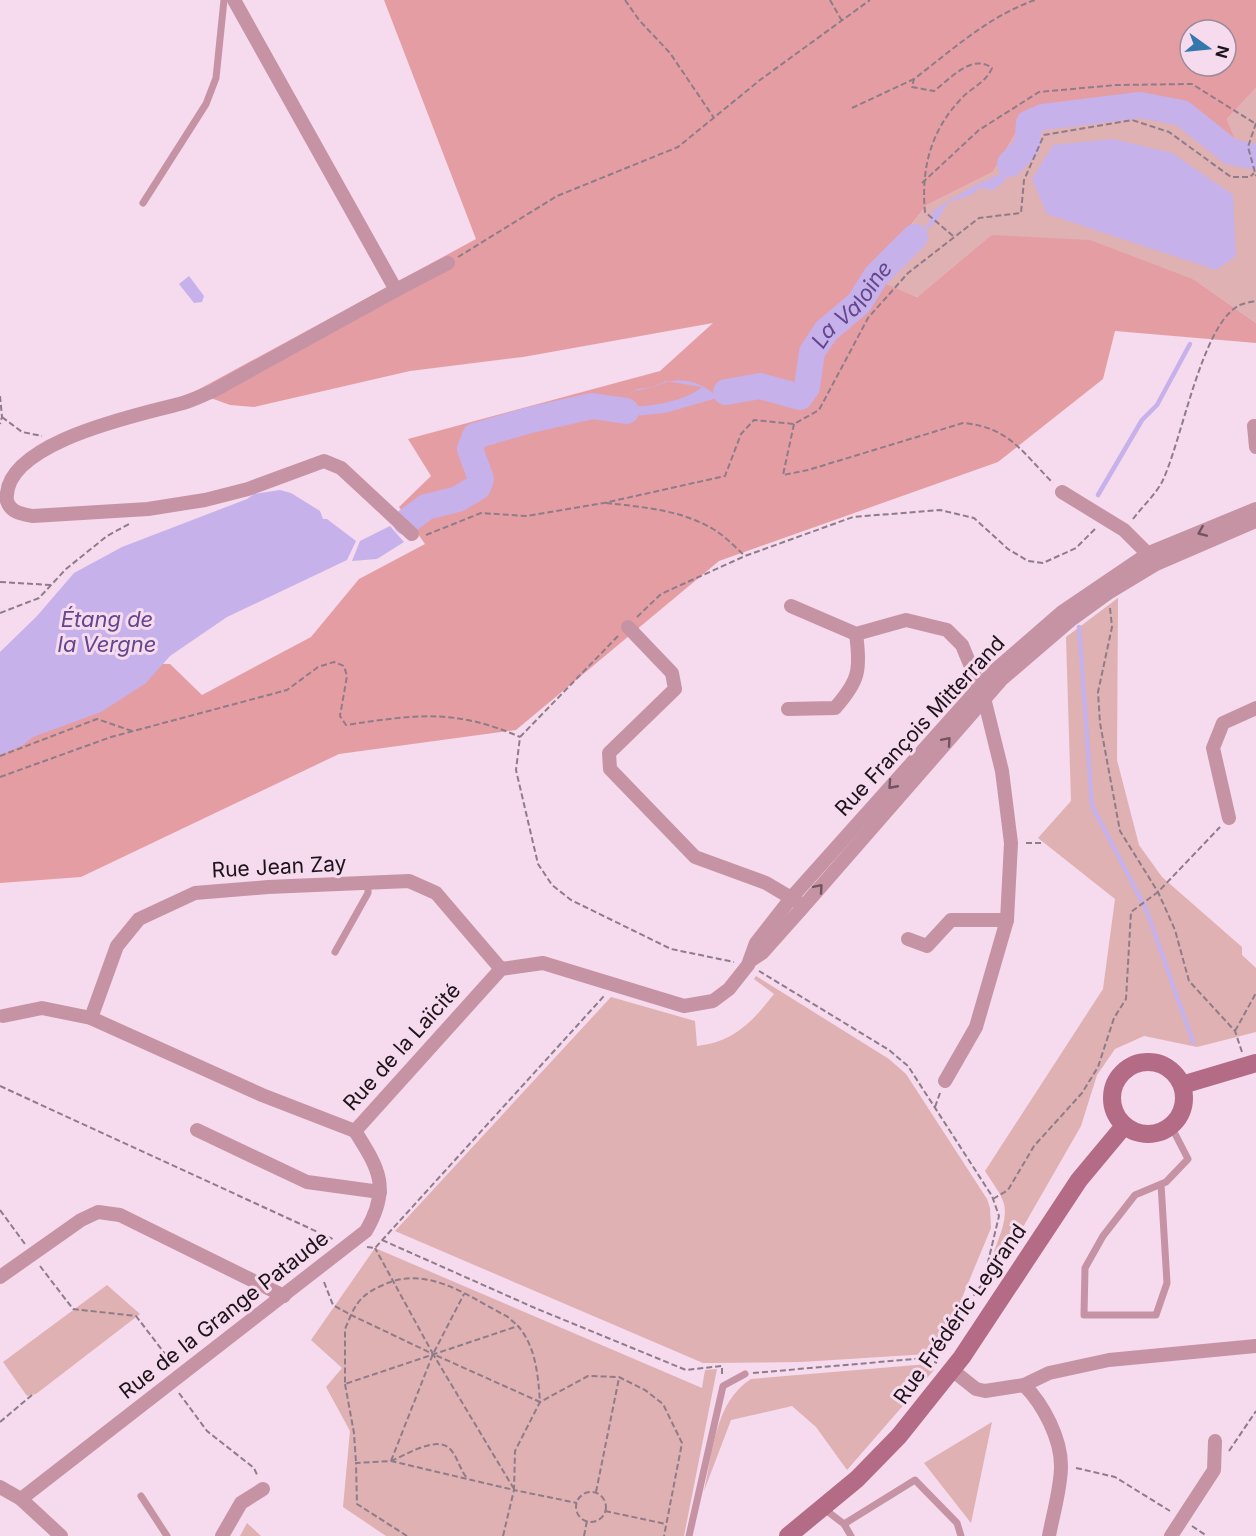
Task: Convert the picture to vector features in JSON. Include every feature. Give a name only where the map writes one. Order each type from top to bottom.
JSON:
[{"type":"main road","points":[[1144,1062],[1156,1063],[1167,1067],[1182,1085],[1183,1108],[1171,1126],[1158,1133],[1146,1135],[1124,1126],[1117,1117],[1112,1099],[1116,1081],[1123,1072],[1144,1062]]},
{"type":"main road","points":[[1182,1085],[1251,1065]]},
{"type":"main road","name":"Rue Frédéric Legrand","points":[[788,1536],[823,1508],[899,1436],[952,1370],[1003,1298],[1079,1180],[1124,1126]]},
{"type":"street","points":[[234,0],[396,290]]},
{"type":"street","points":[[412,534],[341,468],[324,461],[248,489],[205,500],[148,509],[33,516],[21,514],[12,508],[6,493],[13,472],[34,451],[56,439],[119,419],[185,402],[213,391],[448,263]]},
{"type":"street","points":[[1254,426],[1256,447]]},
{"type":"street","points":[[1062,492],[1124,530],[1153,558]]},
{"type":"street","name":"Rue François Mitterrand","points":[[749,963],[756,942],[792,897],[981,692],[1062,612],[1153,558],[1256,509]]},
{"type":"street","name":"Rue François Mitterrand","points":[[749,963],[762,953],[803,907],[981,692],[1002,679],[1054,634],[1153,558],[1256,521]]},
{"type":"street","points":[[791,606],[856,634],[906,621],[947,630],[962,645],[981,692],[1002,771],[1011,843],[1007,920],[976,1027],[945,1082]]},
{"type":"street","points":[[628,627],[672,673],[675,689],[609,753],[610,769],[694,857],[766,883],[792,897],[803,907]]},
{"type":"street","points":[[788,709],[835,708],[853,687],[860,663],[856,634]]},
{"type":"street","points":[[1229,818],[1213,748],[1223,723],[1256,708]]},
{"type":"street","name":"Rue Jean Zay","points":[[91,1018],[117,946],[139,919],[195,893],[268,886],[409,881],[436,893],[501,969]]},
{"type":"street","points":[[908,939],[927,946],[951,920],[1007,920]]},
{"type":"street","points":[[501,969],[543,963],[684,1006],[713,1001],[729,989],[749,963]]},
{"type":"street","name":"Rue de la Laïcité","points":[[1,1018],[42,1008],[91,1018],[262,1095],[355,1131],[501,969]]},
{"type":"street","points":[[197,1130],[308,1182],[380,1192]]},
{"type":"street","name":"Rue de la Grange Pataude","points":[[21,1499],[366,1231],[374,1217],[381,1179],[374,1161],[355,1131]]},
{"type":"street","points":[[0,1277],[81,1220],[98,1212],[120,1215],[284,1296]]},
{"type":"street","points":[[952,1370],[976,1389],[985,1391],[1024,1385],[1049,1373],[1109,1360],[1256,1346]]},
{"type":"street","points":[[1024,1385],[1038,1399],[1057,1442],[1061,1465],[1049,1536]]},
{"type":"street","points":[[1171,1536],[1214,1470],[1215,1441]]},
{"type":"street","points":[[0,1487],[21,1499],[61,1536]]},
{"type":"street","points":[[222,1536],[241,1503],[262,1488]]},
{"type":"lane","points":[[143,203],[206,104],[216,78],[224,0]]},
{"type":"lane","points":[[335,952],[368,893],[368,883]]},
{"type":"lane","points":[[1161,1184],[1167,1283],[1156,1315],[1084,1314],[1085,1268],[1103,1236],[1136,1195],[1161,1184],[1188,1160],[1171,1126]]},
{"type":"lane","points":[[689,1536],[723,1386],[745,1374]]},
{"type":"lane","points":[[844,1524],[915,1480],[957,1523],[961,1536]]},
{"type":"lane","points":[[141,1496],[167,1536]]},
{"type":"lane","points":[[823,1508],[844,1524],[851,1536]]},
{"type":"path","points":[[625,0],[639,20],[670,53],[714,118]]},
{"type":"path","points":[[830,0],[842,21]]},
{"type":"path","points":[[448,263],[558,196],[678,147],[760,80],[870,0]]},
{"type":"path","points":[[852,108],[914,79],[979,28],[1035,0]]},
{"type":"path","points":[[914,79],[912,87],[934,91],[970,64],[985,63],[992,68],[988,78],[973,87],[958,102],[928,154],[922,183],[926,212],[954,236]]},
{"type":"path","points":[[412,534],[426,535],[481,513],[526,516],[604,503],[725,476],[741,434],[754,420],[794,424],[819,410],[868,318],[908,273],[979,218],[1021,213],[1024,180],[1044,135],[1132,120],[1169,132],[1231,177],[1250,177],[1255,174],[1248,147],[1256,123],[1192,84],[1116,85],[1039,92],[979,130],[922,183]]},
{"type":"path","points":[[1124,530],[1161,484],[1177,444],[1204,358],[1222,321],[1238,306],[1256,301]]},
{"type":"path","points":[[0,396],[2,417],[0,423]]},
{"type":"path","points":[[2,417],[22,432],[56,439]]},
{"type":"path","points":[[794,424],[783,474],[808,470],[963,423],[980,424],[1002,432],[1062,492]]},
{"type":"path","points":[[604,503],[652,507],[688,517],[714,530],[745,556],[853,517],[940,510],[974,518],[1008,549],[1028,561],[1043,563],[1076,548],[1105,518]]},
{"type":"path","points":[[0,613],[39,598],[107,536],[136,521],[148,509]]},
{"type":"path","points":[[0,582],[51,585]]},
{"type":"path","points":[[1108,593],[1112,627],[1098,692],[1100,723],[1111,796],[1120,831],[1158,892],[1176,930],[1189,981],[1235,1031],[1251,1065]]},
{"type":"path","points":[[0,777],[134,731],[287,690],[318,667],[334,662],[344,666],[347,676],[340,716],[346,725],[416,714],[467,718],[520,737],[516,770],[538,864],[552,885],[571,900],[671,949],[749,963],[889,1050],[908,1066],[993,1199],[999,1216],[983,1283],[926,1358],[745,1374]]},
{"type":"path","points":[[0,756],[97,718],[134,731]]},
{"type":"path","points":[[993,1199],[1008,1190],[1034,1146],[1082,1093],[1098,1068],[1114,1018],[1126,999],[1131,912],[1158,892],[1229,818]]},
{"type":"path","points":[[1011,843],[1042,843]]},
{"type":"path","points":[[375,1248],[614,985]]},
{"type":"path","points":[[1235,1031],[1256,993]]},
{"type":"path","points":[[0,1086],[348,1246],[375,1248]]},
{"type":"path","points":[[0,1210],[73,1309],[136,1316],[207,1431],[254,1468],[262,1488]]},
{"type":"path","points":[[382,1240],[535,1308],[686,1370],[722,1366],[723,1386]]},
{"type":"path","points":[[375,1248],[433,1354],[514,1490]]},
{"type":"path","points":[[319,1269],[333,1305],[433,1354],[540,1402]]},
{"type":"path","points":[[407,1536],[357,1504],[354,1433],[345,1384],[345,1329],[357,1302],[369,1291],[393,1280],[418,1276],[433,1279],[508,1317],[527,1336],[535,1361],[540,1402],[515,1451],[514,1490],[503,1536]]},
{"type":"path","points":[[391,1461],[433,1354],[464,1294]]},
{"type":"path","points":[[345,1384],[518,1326]]},
{"type":"path","points":[[540,1402],[588,1376],[619,1377],[645,1390],[663,1404],[682,1443],[664,1536]]},
{"type":"path","points":[[596,1492],[619,1377]]},
{"type":"path","points":[[0,1422],[33,1395]]},
{"type":"path","points":[[1214,1470],[1235,1444],[1256,1411]]},
{"type":"path","points":[[391,1461],[434,1443],[446,1445],[467,1479]]},
{"type":"path","points":[[356,1463],[391,1461],[577,1503]]},
{"type":"path","points":[[1061,1465],[1115,1477],[1207,1536]]},
{"type":"path","points":[[596,1492],[604,1500],[605,1511],[598,1520],[587,1521],[578,1514],[577,1503],[584,1494],[596,1492]]},
{"type":"path","points":[[605,1511],[666,1524]]},
{"type":"path","points":[[584,1536],[587,1521]]},
{"type":"shaded area","points":[[384,0],[1256,0],[1256,88],[1227,119],[1237,145],[1188,110],[1132,99],[1034,111],[1018,129],[993,172],[927,205],[869,277],[917,297],[991,235],[1090,240],[1195,280],[1256,323],[1256,343],[1115,331],[1103,379],[998,462],[719,561],[516,730],[339,754],[81,877],[0,883],[0,660],[170,664],[202,695],[311,637],[359,579],[425,544],[399,507],[431,476],[408,439],[660,371],[713,323],[523,357],[410,371],[254,407],[230,405],[194,392],[476,239]]},
{"type":"shaded area","points":[[1256,88],[1256,323],[1195,280],[991,235],[917,297],[869,278],[927,205],[993,172],[1018,129],[1034,111],[1132,99],[1188,110],[1236,144],[1227,119]]},
{"type":"shaded area","points":[[1118,598],[1117,760],[1139,845],[1162,877],[1242,947],[1242,955],[1256,968],[1256,1032],[1197,1047],[1144,1036],[1115,1049],[1097,1075],[1081,1126],[992,1281],[991,1262],[1005,1214],[1001,1196],[985,1171],[1103,989],[1115,899],[1038,838],[1071,801],[1066,637]]},
{"type":"shaded area","points":[[756,976],[889,1059],[906,1074],[987,1199],[991,1228],[952,1322],[944,1353],[801,1362],[703,1363],[395,1231],[611,997],[695,1021],[697,1046],[710,1044],[732,1035],[750,1022],[766,1004],[774,994],[754,979]]},
{"type":"shaded area","points":[[375,1248],[702,1388],[705,1370],[717,1369],[684,1536],[386,1536],[343,1507],[350,1431],[326,1387],[342,1368],[311,1340]]},
{"type":"shaded area","points":[[107,1285],[140,1314],[36,1394],[27,1396],[3,1362]]},
{"type":"shaded area","points":[[928,1364],[934,1370],[847,1470],[816,1427],[792,1406],[731,1420],[704,1491],[713,1444],[723,1414],[739,1389],[751,1379]]},
{"type":"shaded area","points":[[992,1422],[971,1523],[924,1463]]},
{"type":"shaded area","points":[[247,1523],[261,1536],[240,1536]]},
{"type":"water","points":[[1126,105],[1140,105],[1182,113],[1231,153],[1256,161],[1256,168],[1233,160],[1201,142],[1203,133],[1180,115],[1173,117],[1148,114],[1126,106],[1039,120],[1030,129],[1027,146],[1002,184],[993,190],[979,188],[973,194],[948,203],[936,222],[915,239],[893,262],[861,305],[825,336],[811,361],[811,387],[800,397],[776,400],[741,391],[665,413],[633,416],[589,413],[578,418],[543,422],[478,439],[475,445],[485,480],[482,488],[470,498],[429,510],[408,525],[406,522],[426,507],[458,499],[478,487],[481,479],[470,449],[475,436],[530,420],[578,414],[604,396],[625,398],[620,402],[602,399],[624,406],[653,405],[682,398],[702,387],[671,381],[686,381],[700,385],[714,394],[760,386],[796,396],[807,387],[812,352],[826,331],[859,303],[876,276],[928,224],[934,210],[970,188],[1002,173],[1025,145],[1029,123],[1043,117]]},
{"type":"water","points":[[1113,139],[1172,153],[1233,195],[1236,256],[1216,270],[1047,214],[1032,179],[1053,145]]},
{"type":"water","points":[[189,276],[204,296],[202,302],[194,303],[179,284]]},
{"type":"water","name":"Étang de la Vergne","points":[[280,490],[291,493],[320,511],[323,519],[327,519],[356,541],[347,560],[227,617],[170,656],[146,683],[101,712],[33,737],[23,745],[0,755],[0,652],[37,616],[74,573],[122,547],[247,499],[254,494]]},
{"type":"water","points":[[390,526],[404,542],[377,559],[352,561],[360,541]]},
{"type":"waterway","name":"La Valoine","points":[[1010,164],[1027,146],[1029,123],[1043,117],[1140,105],[1182,113],[1231,152],[1256,157]]},
{"type":"waterway","name":"La Valoine","points":[[726,392],[760,386],[800,397],[807,387],[812,352],[826,331],[859,303],[876,276],[915,237]]},
{"type":"waterway","points":[[1098,495],[1142,420],[1157,405],[1190,344]]},
{"type":"waterway","name":"La Valoine","points":[[406,522],[426,507],[458,499],[478,487],[481,479],[470,449],[475,436],[530,420],[592,406],[626,411]]},
{"type":"waterway","points":[[1079,627],[1092,806],[1146,909],[1193,1042]]}]
